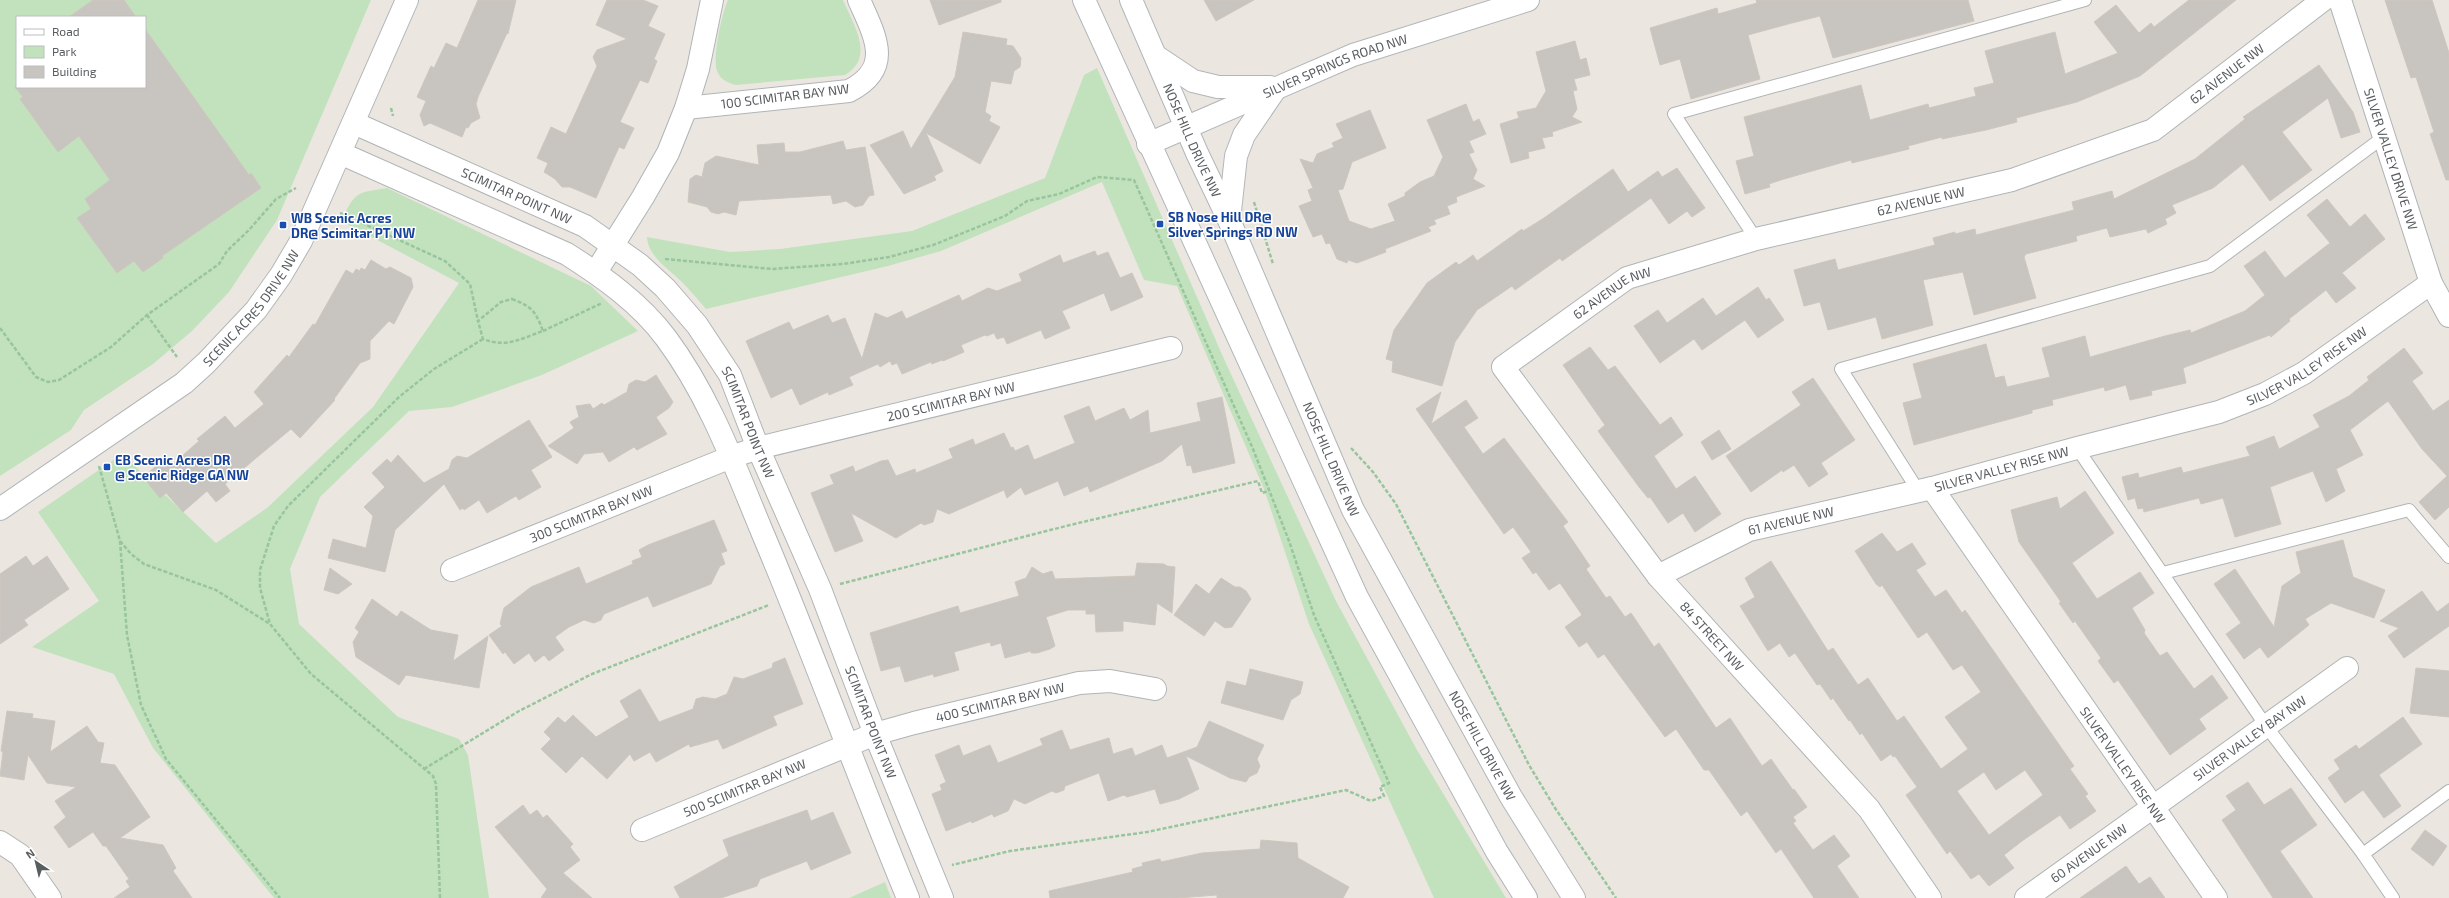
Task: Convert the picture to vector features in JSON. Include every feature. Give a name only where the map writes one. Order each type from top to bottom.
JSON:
[{"type":"street","name":"SCENIC ACRES DRIVE NW","points":[[0,509],[184,383],[217,353],[256,310],[281,275],[301,241],[407,0]]},
{"type":"street","points":[[596,272],[668,153],[686,108],[698,69],[712,0]]},
{"type":"street","name":"100 SCIMITAR BAY NW","points":[[686,108],[849,91],[858,86],[873,71],[878,52],[877,42],[859,0]]},
{"type":"street","points":[[1084,0],[1148,144],[1357,597],[1497,852],[1526,898]]},
{"type":"street","name":"NOSE HILL DRIVE NW","points":[[1131,0],[1157,57],[1186,128],[1229,220],[1353,510],[1511,797],[1574,898]]},
{"type":"street","name":"SILVER SPRINGS ROAD NW","points":[[1148,144],[1277,87],[1354,56],[1528,0]]},
{"type":"street","name":"62 AVENUE NW","points":[[1503,367],[1627,278],[1756,239],[2012,180],[2153,130],[2323,0]]},
{"type":"street","name":"SILVER VALLEY DRIVE NW","points":[[2340,0],[2385,136],[2431,283],[2449,316]]},
{"type":"street","points":[[1157,57],[1193,81],[1218,87],[1277,87]]},
{"type":"street","points":[[1229,220],[1236,156],[1244,134],[1277,87]]},
{"type":"street","name":"SCIMITAR POINT NW","points":[[354,123],[585,226],[640,264],[665,288],[697,325],[730,375],[758,448],[820,589],[875,734],[942,898]]},
{"type":"street","points":[[340,153],[567,254],[596,272],[633,303],[665,337],[697,386],[731,457],[790,597],[908,898]]},
{"type":"street","name":"SILVER VALLEY RISE NW","points":[[2216,898],[1926,490],[2077,448],[2219,412],[2265,394],[2304,373],[2431,283]]},
{"type":"street","name":"200 SCIMITAR BAY NW","points":[[731,457],[758,448],[1171,348]]},
{"type":"street","name":"84 STREET NW","points":[[1503,367],[1658,576],[1869,810],[1930,898]]},
{"type":"street","name":"300 SCIMITAR BAY NW","points":[[452,570],[731,457]]},
{"type":"street","name":"61 AVENUE NW","points":[[1658,576],[1749,530],[1926,490]]},
{"type":"street","name":"SILVER VALLEY BAY NW","points":[[2152,809],[2347,668]]},
{"type":"street","name":"400 SCIMITAR BAY NW","points":[[848,746],[875,734],[914,723],[1079,683],[1110,681],[1155,690]]},
{"type":"street","name":"500 SCIMITAR BAY NW","points":[[642,830],[848,746]]},
{"type":"street","name":"60 AVENUE NW","points":[[2026,898],[2152,809]]},
{"type":"street","points":[[0,842],[20,855],[50,898]]},
{"type":"lane","points":[[1756,239],[1674,114],[2085,0]]},
{"type":"lane","points":[[1926,490],[1841,369],[2210,266],[2385,136]]},
{"type":"lane","points":[[2077,448],[2266,726],[2363,854],[2393,898]]},
{"type":"lane","points":[[2162,573],[2409,510],[2449,557]]},
{"type":"lane","points":[[2363,854],[2449,791]]},
{"type":"path","points":[[662,258],[772,269],[843,264],[889,257],[933,245],[1005,216],[1027,201],[1059,194],[1097,177],[1134,180],[1252,449],[1289,541],[1314,615],[1389,783],[1380,787],[1384,796],[1371,801],[1346,790],[1147,832],[1010,851],[945,867]]},
{"type":"path","points":[[0,328],[36,377],[48,382],[59,380],[110,347],[147,315],[219,264],[227,251],[250,230],[276,199],[296,188]]},
{"type":"path","points":[[1253,197],[1274,268]]},
{"type":"path","points":[[340,213],[445,261],[470,284],[483,339]]},
{"type":"path","points":[[478,321],[501,302],[512,299],[530,306],[536,313],[543,331]]},
{"type":"path","points":[[483,339],[495,344],[508,344],[578,316],[608,299]]},
{"type":"path","points":[[147,315],[177,357]]},
{"type":"path","points":[[270,624],[260,588],[260,570],[274,526],[288,506],[399,397],[434,369],[483,339]]},
{"type":"path","points":[[1350,447],[1373,472],[1396,504],[1530,765],[1555,808],[1616,898]]},
{"type":"path","points":[[89,449],[103,475],[120,541],[127,635],[141,705],[166,759],[280,898]]},
{"type":"path","points":[[839,584],[1070,525],[1258,481],[1262,493],[1268,491]]},
{"type":"path","points":[[120,541],[131,554],[144,564],[216,590],[270,624],[311,674],[433,776],[436,784],[440,898]]},
{"type":"path","points":[[424,769],[519,711],[592,674],[776,602]]},
{"type":"green space","points":[[0,0],[371,0],[277,220],[229,292],[192,331],[153,364],[84,410],[71,430],[0,476]]},
{"type":"green space","points":[[728,0],[843,0],[859,40],[861,50],[859,59],[854,68],[845,75],[736,85],[730,83],[720,76],[716,65],[718,36]]},
{"type":"green space","points":[[1097,68],[1224,359],[1336,601],[1417,750],[1506,898],[1434,898],[1309,624],[1264,489],[1177,286],[1144,280],[1102,182],[941,251],[888,266],[706,309],[683,283],[660,263],[651,251],[648,244],[647,237],[730,252],[780,249],[912,231],[1045,178],[1084,75]]},
{"type":"green space","points":[[387,188],[591,286],[638,331],[542,375],[452,407],[409,411],[320,497],[290,569],[299,624],[398,717],[459,739],[468,755],[489,898],[274,898],[153,748],[114,674],[32,647],[99,601],[38,512],[122,454],[216,543],[267,508],[373,407],[459,283],[341,221],[353,199],[357,196],[368,191]]},
{"type":"green space","points":[[885,882],[891,898],[849,898]]},
{"type":"building","points":[[93,0],[124,0],[135,16],[70,16]]},
{"type":"building","points":[[478,0],[516,0],[508,34],[507,33],[478,97],[476,104],[480,118],[471,123],[468,128],[466,127],[462,137],[430,123],[424,126],[420,115],[426,101],[417,97],[431,66],[434,68],[446,43],[457,48]]},
{"type":"building","points":[[607,0],[643,0],[658,6],[648,26],[665,34],[654,59],[657,61],[648,83],[640,80],[620,122],[634,128],[624,149],[619,147],[596,198],[570,187],[562,187],[555,179],[544,172],[548,163],[537,158],[551,127],[566,134],[597,66],[593,57],[597,50],[627,39],[596,25]]},
{"type":"building","points":[[930,0],[1001,0],[1001,2],[939,25]]},
{"type":"building","points":[[1204,0],[1254,0],[1216,21]]},
{"type":"building","points":[[1756,0],[1968,0],[1974,21],[1833,58],[1820,16],[1748,35],[1760,79],[1691,99],[1680,59],[1660,65],[1650,28],[1717,8],[1718,14],[1757,3]]},
{"type":"building","points":[[2189,0],[2236,0],[2140,76],[2077,102],[2016,118],[2017,122],[1942,139],[1942,137],[1908,146],[1909,149],[1852,163],[1851,160],[1784,179],[1769,184],[1770,187],[1745,194],[1736,161],[1754,156],[1744,117],[1861,85],[1870,120],[1928,104],[1929,108],[1976,96],[1974,88],[1994,83],[1985,51],[2055,32],[2065,74],[2118,53],[2094,22],[2116,5],[2139,33],[2151,23],[2154,27]]},
{"type":"building","points":[[2385,0],[2432,0],[2449,53],[2449,180],[2446,180],[2430,134],[2434,132],[2416,77],[2411,78]]},
{"type":"building","points":[[146,30],[249,175],[251,173],[261,188],[162,256],[163,258],[143,272],[134,261],[117,273],[77,218],[91,209],[85,199],[110,180],[79,136],[58,152],[20,99],[23,97],[15,87],[146,88]]},
{"type":"building","points":[[963,32],[1007,39],[1006,45],[1013,46],[1021,58],[1020,67],[1014,71],[1011,84],[991,81],[985,112],[991,116],[989,121],[1000,127],[980,164],[926,133],[943,171],[934,176],[936,180],[904,194],[870,145],[903,131],[911,149],[955,77]]},
{"type":"building","points":[[1575,41],[1580,60],[1586,58],[1590,75],[1574,79],[1577,90],[1573,91],[1577,109],[1572,117],[1582,122],[1552,132],[1553,136],[1542,138],[1545,148],[1528,152],[1529,158],[1511,163],[1500,124],[1519,118],[1517,112],[1536,108],[1546,91],[1536,52]]},
{"type":"building","points":[[2319,65],[2353,112],[2360,132],[2341,138],[2328,98],[2282,132],[2312,170],[2270,201],[2243,164],[2213,188],[2172,205],[2176,213],[2165,219],[2167,224],[2148,233],[2146,229],[2110,237],[2107,228],[2076,236],[2077,241],[2026,254],[2024,257],[2036,298],[1974,315],[1963,272],[1923,280],[1933,325],[1882,339],[1876,317],[1828,330],[1820,302],[1804,306],[1794,270],[1835,259],[1838,270],[1935,245],[1933,238],[1955,232],[1955,234],[1975,229],[1976,235],[2074,210],[2072,202],[2112,191],[2114,199],[2195,159],[2245,119],[2243,117]]},
{"type":"building","points":[[1466,104],[1473,122],[1479,119],[1486,134],[1469,141],[1474,152],[1469,154],[1477,170],[1473,179],[1485,186],[1456,197],[1457,202],[1447,206],[1450,214],[1434,220],[1436,224],[1428,227],[1431,231],[1385,249],[1386,252],[1357,263],[1348,260],[1347,263],[1337,259],[1330,243],[1326,244],[1322,234],[1313,237],[1299,206],[1312,201],[1308,190],[1313,188],[1300,159],[1313,163],[1317,154],[1334,147],[1332,143],[1343,138],[1336,124],[1370,110],[1386,148],[1352,162],[1343,189],[1338,190],[1349,221],[1371,229],[1395,221],[1388,204],[1405,196],[1405,193],[1420,182],[1434,176],[1443,157],[1427,120]]},
{"type":"building","points":[[843,141],[846,150],[865,147],[874,195],[869,196],[863,205],[855,207],[846,201],[833,204],[831,195],[739,201],[736,215],[724,212],[718,214],[711,212],[707,207],[688,202],[690,179],[696,175],[702,177],[705,163],[716,156],[759,165],[757,145],[784,143],[785,152],[800,152]]},
{"type":"building","points":[[1677,168],[1705,208],[1692,217],[1687,211],[1669,224],[1651,198],[1562,261],[1560,258],[1515,290],[1512,286],[1477,310],[1455,342],[1442,386],[1392,372],[1393,361],[1386,359],[1394,330],[1427,283],[1456,262],[1459,265],[1473,255],[1477,261],[1522,229],[1523,231],[1544,218],[1613,169],[1628,192],[1658,171],[1662,177]]},
{"type":"building","points":[[2327,199],[2350,227],[2365,214],[2385,239],[2342,273],[2356,288],[2336,303],[2326,290],[2289,319],[2290,321],[2271,337],[2270,335],[2183,368],[2186,383],[2151,391],[2152,395],[2130,400],[2126,385],[2105,391],[2104,387],[2052,400],[2053,405],[2032,410],[2032,413],[1914,445],[1903,403],[1922,398],[1913,364],[1986,344],[1995,378],[2004,376],[2007,387],[2050,377],[2042,348],[2085,336],[2090,357],[2190,330],[2191,333],[2245,311],[2265,295],[2244,266],[2265,251],[2285,278],[2330,243],[2307,215]]},
{"type":"building","points":[[1095,251],[1097,256],[1108,252],[1120,278],[1132,273],[1143,297],[1111,311],[1104,293],[1062,311],[1070,328],[1045,339],[1041,330],[1007,344],[1004,337],[997,339],[994,333],[961,345],[964,352],[943,361],[942,360],[932,364],[931,362],[902,374],[897,363],[892,365],[890,361],[880,367],[878,364],[849,377],[853,385],[829,395],[828,392],[800,405],[792,388],[771,398],[746,341],[789,322],[793,330],[828,315],[832,323],[845,318],[862,359],[875,313],[887,318],[902,311],[906,319],[959,295],[962,301],[988,288],[997,291],[1022,281],[1019,274],[1060,255],[1063,263]]},
{"type":"building","points":[[371,260],[386,269],[390,267],[411,278],[413,287],[394,324],[389,321],[370,341],[370,359],[360,363],[334,399],[335,400],[300,438],[291,429],[225,484],[230,491],[216,502],[207,491],[183,512],[166,493],[160,498],[143,477],[167,457],[173,464],[199,441],[197,439],[225,416],[235,428],[264,404],[254,392],[287,355],[289,357],[313,324],[315,325],[346,270],[353,274],[356,269],[360,271],[361,268],[365,270]]},
{"type":"building","points":[[1758,287],[1766,300],[1769,298],[1784,320],[1758,338],[1745,320],[1702,350],[1694,339],[1660,363],[1634,326],[1658,310],[1667,323],[1703,298],[1716,316]]},
{"type":"building","points":[[1590,347],[1608,370],[1615,366],[1660,425],[1671,417],[1683,435],[1654,456],[1676,489],[1695,476],[1721,514],[1695,532],[1683,513],[1668,523],[1650,497],[1648,498],[1639,487],[1598,431],[1605,425],[1563,365]]},
{"type":"building","points":[[2404,348],[2423,373],[2412,381],[2433,411],[2449,400],[2449,507],[2435,520],[2419,502],[2447,476],[2422,449],[2388,401],[2350,430],[2363,455],[2336,469],[2345,491],[2326,502],[2313,471],[2270,487],[2281,524],[2235,537],[2223,498],[2201,504],[2199,498],[2144,512],[2143,508],[2138,509],[2135,498],[2128,500],[2122,477],[2138,473],[2139,478],[2181,467],[2183,473],[2250,456],[2246,447],[2274,436],[2279,449],[2320,427],[2313,415],[2349,396],[2369,380],[2367,377]]},
{"type":"building","points":[[656,375],[673,402],[669,408],[656,417],[667,434],[637,450],[634,447],[609,462],[603,452],[584,454],[577,464],[548,446],[574,428],[570,422],[579,417],[576,406],[590,404],[593,409],[602,403],[604,405],[627,392],[629,384],[636,380],[645,382]]},
{"type":"building","points":[[1813,378],[1855,440],[1821,463],[1828,474],[1809,487],[1794,465],[1783,472],[1782,470],[1751,492],[1726,456],[1801,405],[1792,392]]},
{"type":"building","points":[[1441,392],[1431,424],[1466,400],[1478,418],[1464,427],[1483,454],[1504,438],[1568,522],[1563,526],[1590,566],[1586,569],[1606,598],[1610,596],[1625,617],[1631,613],[1654,647],[1659,643],[1716,728],[1730,718],[1762,766],[1771,759],[1793,790],[1794,789],[1807,807],[1793,817],[1796,821],[1793,823],[1813,850],[1834,835],[1850,856],[1837,866],[1859,898],[1814,898],[1781,849],[1776,853],[1747,811],[1741,816],[1709,770],[1704,770],[1676,729],[1665,737],[1604,654],[1598,658],[1587,642],[1579,647],[1565,627],[1582,615],[1560,583],[1549,590],[1536,572],[1533,574],[1522,558],[1531,552],[1513,527],[1504,534],[1416,409]]},
{"type":"building","points":[[1222,397],[1235,463],[1193,473],[1191,465],[1187,466],[1182,444],[1162,461],[1090,492],[1088,486],[1064,496],[1058,481],[1025,495],[1021,487],[1007,498],[1004,490],[949,514],[937,509],[933,522],[924,525],[921,523],[896,538],[851,513],[863,541],[835,552],[811,493],[834,484],[830,475],[853,466],[855,472],[881,461],[888,460],[896,476],[915,469],[916,473],[953,458],[949,449],[973,439],[975,445],[1004,433],[1011,448],[1013,447],[1015,451],[1028,445],[1034,460],[1075,443],[1064,416],[1089,406],[1095,421],[1124,408],[1130,420],[1148,410],[1150,433],[1201,421],[1197,403]]},
{"type":"building","points":[[529,420],[552,457],[531,470],[541,487],[519,500],[516,496],[487,513],[479,500],[464,510],[463,508],[460,510],[444,484],[395,530],[385,572],[328,558],[333,539],[366,548],[373,516],[364,507],[385,487],[372,473],[387,459],[391,463],[398,455],[424,483],[449,469],[452,460],[457,456],[467,458]]},
{"type":"building","points":[[1719,430],[1731,449],[1712,460],[1701,442]]},
{"type":"building","points":[[2085,491],[2114,533],[2072,563],[2097,599],[2140,572],[2154,593],[2132,608],[2145,630],[2144,633],[2160,656],[2167,652],[2194,689],[2212,675],[2228,698],[2199,719],[2206,729],[2170,755],[2118,680],[2114,683],[2098,661],[2101,658],[2075,621],[2073,623],[2059,603],[2061,602],[2019,542],[2011,510],[2057,497],[2060,509]]},
{"type":"building","points":[[714,520],[727,551],[721,553],[725,564],[720,566],[711,584],[653,607],[648,596],[604,614],[601,620],[594,623],[584,620],[569,627],[555,637],[564,650],[549,661],[544,655],[535,662],[529,653],[514,664],[505,652],[503,654],[489,635],[502,626],[500,624],[504,608],[531,587],[579,567],[586,584],[633,564],[632,561],[642,557],[639,550],[648,545]]},
{"type":"building","points":[[1882,533],[1897,552],[1912,543],[1926,564],[1916,570],[1935,597],[1946,590],[1962,613],[1965,610],[2074,766],[2070,769],[2088,794],[2085,796],[2096,811],[2070,829],[2060,815],[2022,841],[2004,855],[2014,868],[1989,886],[1979,874],[1971,879],[1950,851],[1947,854],[1906,795],[1917,787],[1895,756],[1893,757],[1891,754],[1881,761],[1862,733],[1860,735],[1833,698],[1831,700],[1820,684],[1817,685],[1795,653],[1789,657],[1780,643],[1768,651],[1740,606],[1755,597],[1745,578],[1771,561],[1828,651],[1833,648],[1858,685],[1868,678],[1897,721],[1904,716],[1941,769],[1968,749],[1945,717],[1981,692],[1962,665],[1953,670],[1927,632],[1918,638],[1882,585],[1880,587],[1876,584],[1855,551]],"holes":[[[2025,770],[2043,795],[1989,835],[1957,791],[1984,772],[1996,790]]]},
{"type":"building","points":[[2343,540],[2353,577],[2385,590],[2374,618],[2331,603],[2305,619],[2309,625],[2268,658],[2260,647],[2244,659],[2226,634],[2241,623],[2214,584],[2235,569],[2274,627],[2282,586],[2301,573],[2296,552]]},
{"type":"building","points":[[26,556],[33,566],[47,556],[69,589],[24,620],[28,625],[0,644],[0,574]]},
{"type":"building","points":[[1137,563],[1164,564],[1175,567],[1172,613],[1157,603],[1155,625],[1123,621],[1123,631],[1096,632],[1095,614],[1086,614],[1086,610],[1068,610],[1046,617],[1055,646],[1050,649],[1037,653],[1031,653],[1031,651],[1005,658],[1001,643],[991,646],[990,642],[954,652],[959,670],[934,677],[933,674],[905,682],[900,666],[881,671],[870,633],[958,606],[960,613],[1019,596],[1015,582],[1026,578],[1032,567],[1043,574],[1052,571],[1055,579],[1135,576]]},
{"type":"building","points":[[330,568],[352,584],[338,594],[324,590]]},
{"type":"building","points":[[1221,578],[1235,587],[1240,587],[1246,591],[1251,599],[1232,627],[1225,628],[1215,621],[1204,636],[1174,615],[1196,584],[1209,594]]},
{"type":"building","points":[[2422,591],[2437,612],[2449,603],[2449,626],[2404,658],[2388,636],[2399,628],[2380,621]]},
{"type":"building","points":[[372,599],[397,617],[401,611],[431,630],[458,635],[453,661],[488,636],[479,688],[406,675],[399,685],[356,657],[353,642],[359,632],[355,628]]},
{"type":"building","points":[[785,658],[803,704],[773,716],[777,725],[723,749],[718,739],[690,747],[689,744],[656,762],[650,752],[634,761],[630,754],[607,779],[582,756],[566,773],[541,749],[551,739],[544,732],[558,717],[565,723],[573,715],[596,737],[629,717],[620,701],[640,689],[659,722],[693,709],[696,699],[703,697],[715,699],[727,694],[734,677],[743,679],[772,668],[773,663]]},
{"type":"building","points":[[2416,668],[2449,671],[2449,717],[2410,713]]},
{"type":"building","points":[[1250,669],[1303,682],[1300,694],[1291,700],[1283,720],[1221,703],[1227,681],[1246,686]]},
{"type":"building","points":[[7,711],[33,714],[32,718],[55,721],[50,752],[87,726],[98,742],[104,743],[100,763],[115,765],[150,817],[120,838],[163,845],[176,868],[173,871],[192,898],[114,898],[130,887],[126,881],[129,879],[106,846],[103,846],[93,832],[69,848],[54,827],[66,817],[55,801],[76,787],[47,783],[28,755],[24,780],[0,776],[3,752],[1,751]]},
{"type":"building","points":[[2403,717],[2422,744],[2379,775],[2401,806],[2384,818],[2363,790],[2345,803],[2328,778],[2340,769],[2334,760],[2356,745],[2359,749]]},
{"type":"building","points":[[1209,721],[1264,745],[1257,759],[1260,766],[1257,773],[1249,777],[1246,782],[1230,778],[1186,756],[1199,789],[1179,799],[1160,804],[1155,789],[1127,797],[1124,795],[1108,801],[1099,773],[1065,786],[1064,790],[1056,793],[1052,791],[1025,804],[1014,799],[1008,811],[994,817],[992,814],[972,823],[971,821],[946,831],[932,794],[942,790],[940,785],[946,782],[935,755],[959,745],[963,756],[990,745],[998,763],[1043,745],[1040,739],[1062,730],[1070,750],[1109,738],[1113,754],[1132,748],[1135,756],[1162,745],[1167,758],[1197,747]]},
{"type":"building","points":[[2248,782],[2264,805],[2291,788],[2317,825],[2280,851],[2313,898],[2273,898],[2222,820],[2236,810],[2226,796]]},
{"type":"building","points":[[523,805],[530,815],[537,810],[543,818],[547,815],[573,844],[570,847],[580,860],[563,873],[592,898],[541,898],[547,889],[495,827]]},
{"type":"building","points":[[807,810],[811,821],[833,812],[851,853],[811,870],[807,861],[760,879],[757,886],[721,898],[680,898],[674,887],[729,856],[723,840]]},
{"type":"building","points":[[2425,830],[2447,846],[2433,866],[2411,849]]},
{"type":"building","points":[[1261,840],[1297,843],[1298,858],[1349,887],[1343,898],[1217,898],[1217,895],[1178,898],[1050,898],[1049,891],[1133,872],[1132,869],[1143,866],[1142,863],[1160,859],[1161,862],[1202,853],[1260,849]]},
{"type":"building","points":[[2126,866],[2139,884],[2150,877],[2165,898],[2080,898]]},
{"type":"place","name":"SB Nose Hill DR@ Silver Springs RD NW","points":[[1160,224]]},
{"type":"place","name":"WB Scenic Acres DR@ Scimitar PT NW","points":[[283,225]]},
{"type":"place","name":"EB Scenic Acres DR @ Scenic Ridge GA NW","points":[[107,467]]}]
